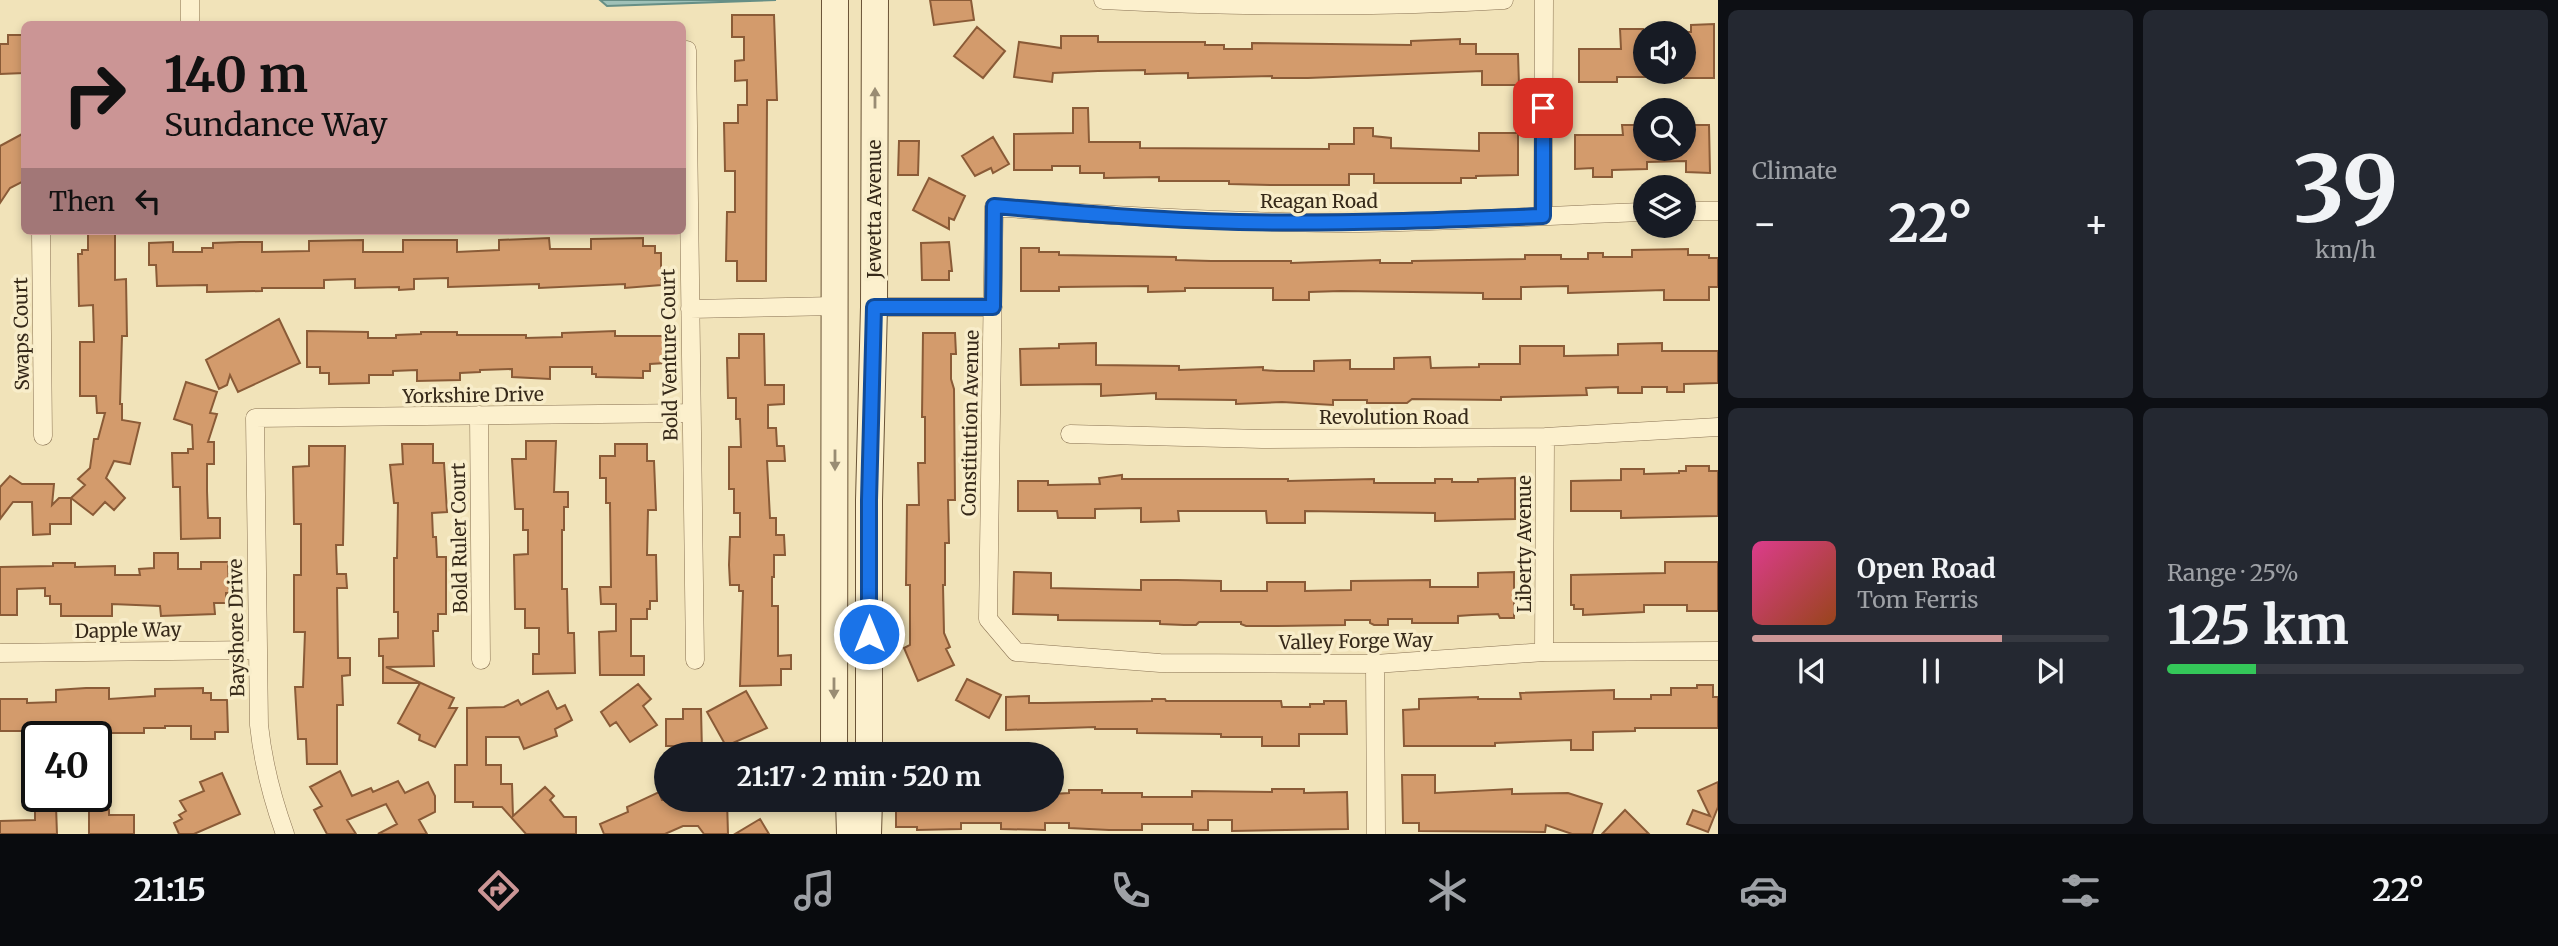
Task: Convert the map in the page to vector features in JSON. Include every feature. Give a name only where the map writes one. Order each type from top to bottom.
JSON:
[{"type":"street","points":[[190,0],[190,21]]},
{"type":"street","name":"Jewetta Avenue","points":[[835,0],[838,742]]},
{"type":"street","name":"Jewetta Avenue","points":[[869,742],[875,0]]},
{"type":"street","points":[[1103,0],[1235,6],[1357,6],[1504,0]]},
{"type":"street","points":[[1543,216],[1544,0]]},
{"type":"street","name":"Bold Venture Court","points":[[687,50],[686,201],[695,660]]},
{"type":"street","points":[[835,161],[851,201],[853,276],[858,299],[874,307],[993,307]]},
{"type":"street","name":"Reagan Road","points":[[994,206],[1237,222],[1359,223],[1633,212]]},
{"type":"street","name":"Constitution Avenue","points":[[994,206],[988,619],[1002,636]]},
{"type":"street","points":[[1696,211],[1718,211]]},
{"type":"street","name":"Swaps Court","points":[[41,235],[43,436]]},
{"type":"street","points":[[690,309],[835,306],[845,320],[850,336],[852,435],[870,469]]},
{"type":"street","name":"Yorkshire Drive","points":[[255,418],[691,414]]},
{"type":"street","name":"Bold Ruler Court","points":[[479,415],[481,660]]},
{"type":"street","name":"Bayshore Drive","points":[[255,418],[258,725],[271,796],[285,834]]},
{"type":"street","name":"Revolution Road","points":[[1070,434],[1262,439],[1545,437],[1718,427]]},
{"type":"street","name":"Liberty Avenue","points":[[1544,652],[1545,437]]},
{"type":"street","name":"Valley Forge Way","points":[[1002,636],[1016,652],[1160,663],[1375,664],[1544,652],[1718,651]]},
{"type":"street","name":"Dapple Way","points":[[0,653],[257,650]]},
{"type":"street","points":[[1375,664],[1376,834]]},
{"type":"street","points":[[833,812],[833,834]]},
{"type":"street","points":[[849,812],[850,834]]},
{"type":"street","points":[[868,834],[869,812]]},
{"type":"water","points":[[600,0],[776,0],[607,6]]},
{"type":"building","points":[[930,0],[971,0],[974,20],[934,25]]},
{"type":"building","points":[[732,15],[774,15],[777,100],[767,100],[766,281],[737,281],[737,261],[726,261],[727,212],[735,212],[735,171],[725,171],[724,123],[738,123],[738,105],[747,105],[747,80],[735,81],[735,61],[744,60],[744,37],[732,37]]},
{"type":"building","points":[[1714,24],[1714,78],[1696,78],[1696,25]]},
{"type":"building","points":[[977,27],[1005,51],[983,78],[954,56]]},
{"type":"building","points":[[1620,29],[1633,29],[1633,77],[1617,77],[1617,82],[1579,82],[1579,49],[1621,49]]},
{"type":"building","points":[[8,35],[21,35],[21,73],[0,74],[0,44],[8,44]]},
{"type":"building","points":[[1061,36],[1098,36],[1098,42],[1205,42],[1205,45],[1224,45],[1224,49],[1252,49],[1252,43],[1411,45],[1411,41],[1460,39],[1460,44],[1476,44],[1476,54],[1518,54],[1519,85],[1482,85],[1482,71],[1308,78],[1188,78],[1188,73],[1098,71],[1053,73],[1052,82],[1014,77],[1019,42],[1061,48]]},
{"type":"building","points":[[1073,108],[1088,108],[1089,142],[1140,142],[1140,148],[1329,149],[1329,144],[1354,144],[1354,128],[1373,128],[1373,136],[1391,138],[1391,148],[1479,151],[1479,133],[1518,133],[1518,175],[1461,178],[1461,183],[1374,183],[1374,174],[1349,174],[1349,185],[1270,185],[1229,184],[1229,181],[1159,181],[1159,177],[1104,178],[1104,173],[1080,173],[1080,166],[1052,166],[1052,170],[1014,170],[1014,134],[1073,133]]},
{"type":"building","points":[[1622,125],[1633,125],[1633,161],[1686,161],[1647,162],[1647,169],[1612,170],[1612,177],[1593,177],[1593,168],[1575,169],[1575,135],[1623,135]]},
{"type":"building","points":[[1696,125],[1709,125],[1710,173],[1686,172],[1686,161],[1696,161]]},
{"type":"building","points":[[21,135],[21,182],[10,188],[0,203],[0,146]]},
{"type":"building","points":[[993,137],[1009,164],[993,173],[991,168],[975,176],[962,156]]},
{"type":"building","points":[[899,141],[919,141],[918,175],[898,175]]},
{"type":"building","points":[[929,178],[965,196],[954,220],[949,218],[949,229],[913,210]]},
{"type":"building","points":[[88,235],[115,235],[115,280],[126,279],[127,336],[122,336],[122,420],[140,423],[130,464],[114,461],[106,478],[125,498],[114,510],[105,502],[93,515],[71,498],[85,485],[78,479],[90,468],[94,439],[98,439],[105,413],[97,413],[96,396],[80,396],[80,342],[94,342],[93,305],[79,306],[78,254],[82,254],[82,250],[88,250]]},
{"type":"building","points":[[549,238],[550,249],[591,249],[591,239],[643,238],[643,246],[655,246],[655,253],[661,253],[661,285],[625,288],[625,284],[539,288],[539,284],[448,287],[448,278],[414,279],[414,289],[399,290],[399,287],[355,288],[355,279],[324,280],[324,288],[262,288],[262,291],[207,292],[207,285],[157,286],[156,265],[149,265],[149,243],[173,242],[173,252],[202,252],[202,248],[213,248],[213,243],[262,242],[262,252],[309,251],[309,241],[363,240],[363,252],[403,252],[403,240],[457,240],[457,252],[499,250],[499,240]]},
{"type":"building","points":[[949,242],[952,271],[949,271],[949,280],[922,280],[921,243]]},
{"type":"building","points":[[1021,248],[1039,248],[1039,252],[1059,252],[1059,255],[1291,263],[1380,260],[1380,263],[1412,263],[1525,259],[1525,255],[1561,255],[1561,259],[1588,259],[1588,253],[1603,253],[1603,257],[1632,257],[1632,250],[1688,249],[1688,255],[1718,258],[1718,287],[1709,287],[1709,300],[1664,300],[1664,290],[1568,293],[1568,286],[1521,287],[1521,299],[1483,299],[1483,293],[1341,291],[1309,292],[1309,300],[1273,300],[1273,288],[1185,288],[1185,291],[1148,292],[1148,286],[1059,287],[1059,291],[1021,291]]},
{"type":"building","points":[[279,319],[300,363],[238,392],[230,375],[227,385],[219,389],[206,360]]},
{"type":"building","points":[[307,331],[368,332],[368,338],[396,338],[396,335],[421,332],[457,332],[457,335],[526,335],[526,338],[562,337],[562,333],[615,331],[615,336],[666,336],[666,363],[650,364],[650,371],[643,371],[643,378],[596,377],[596,374],[592,374],[592,367],[550,367],[550,379],[512,377],[512,369],[460,373],[460,380],[417,381],[417,370],[393,371],[393,375],[369,375],[369,383],[329,384],[329,373],[320,373],[320,367],[307,367]]},
{"type":"building","points":[[923,333],[955,333],[956,354],[951,354],[951,379],[954,389],[955,500],[948,500],[949,543],[945,543],[943,585],[944,633],[950,647],[946,649],[954,665],[918,681],[904,648],[910,645],[910,585],[906,585],[907,505],[919,505],[918,463],[925,463],[925,417],[922,417]]},
{"type":"building","points":[[739,334],[764,334],[765,385],[784,385],[784,404],[768,405],[768,428],[776,428],[777,446],[784,446],[785,461],[767,461],[770,518],[776,518],[776,535],[784,535],[785,555],[774,555],[772,577],[772,606],[778,606],[778,656],[791,655],[791,669],[781,669],[781,685],[740,686],[743,591],[739,591],[739,585],[730,585],[729,565],[730,537],[740,537],[740,513],[734,513],[734,489],[729,489],[729,447],[741,447],[740,419],[736,419],[736,398],[728,398],[727,358],[739,358]]},
{"type":"building","points":[[1096,343],[1096,365],[1179,366],[1179,370],[1263,367],[1263,370],[1314,371],[1314,361],[1350,360],[1350,369],[1394,369],[1394,358],[1430,357],[1431,368],[1479,367],[1479,364],[1520,364],[1520,346],[1564,346],[1564,356],[1618,355],[1618,344],[1662,343],[1662,351],[1718,351],[1718,383],[1684,384],[1684,392],[1667,392],[1667,387],[1642,387],[1642,393],[1618,393],[1618,387],[1586,388],[1587,395],[1501,397],[1501,400],[1412,399],[1407,403],[1333,400],[1333,405],[1282,402],[1236,404],[1236,400],[1156,399],[1156,393],[1101,396],[1101,384],[1021,385],[1020,349]]},
{"type":"building","points":[[186,382],[217,392],[210,413],[217,414],[208,442],[214,442],[214,464],[207,464],[207,491],[208,518],[220,518],[220,538],[181,539],[180,487],[173,487],[172,453],[188,453],[188,449],[193,449],[192,425],[174,419]]},
{"type":"building","points":[[526,441],[556,441],[554,492],[568,492],[568,507],[564,507],[562,530],[562,589],[567,589],[568,633],[574,633],[575,673],[533,674],[533,654],[539,654],[539,628],[525,628],[525,609],[515,609],[514,555],[528,554],[528,530],[523,530],[523,509],[515,509],[512,459],[526,459]]},
{"type":"building","points":[[402,444],[433,444],[433,463],[444,463],[447,512],[432,513],[437,557],[446,557],[446,614],[438,614],[438,631],[433,631],[434,666],[386,667],[454,698],[449,708],[457,708],[435,747],[419,740],[420,735],[398,723],[420,683],[383,683],[383,656],[379,656],[379,639],[398,638],[398,612],[394,612],[394,558],[397,558],[398,503],[394,503],[390,465],[403,464]]},
{"type":"building","points":[[615,444],[647,444],[647,461],[654,461],[656,510],[648,510],[647,555],[656,555],[657,601],[650,601],[647,619],[631,619],[631,656],[644,656],[644,675],[600,675],[599,632],[616,631],[616,604],[601,604],[600,587],[611,587],[610,503],[606,503],[606,478],[600,478],[600,456],[615,456]]},
{"type":"building","points":[[309,446],[345,446],[343,545],[336,545],[337,574],[346,574],[347,588],[337,588],[338,658],[350,658],[350,675],[342,676],[343,705],[337,705],[337,764],[307,764],[306,739],[298,739],[295,687],[303,687],[305,632],[294,632],[294,575],[301,575],[301,524],[294,524],[293,467],[309,466]]},
{"type":"building","points":[[1686,466],[1709,466],[1709,471],[1718,471],[1718,516],[1621,518],[1621,511],[1571,511],[1571,481],[1621,480],[1621,469],[1644,469],[1644,474],[1679,473],[1686,471]]},
{"type":"building","points":[[1122,475],[1122,479],[1374,479],[1374,483],[1435,483],[1435,479],[1478,482],[1478,479],[1515,478],[1515,519],[1435,521],[1435,513],[1305,511],[1305,523],[1267,523],[1266,511],[1178,511],[1179,521],[1141,522],[1141,508],[1095,509],[1095,518],[1058,518],[1057,511],[1018,511],[1018,481],[1048,481],[1048,485],[1100,484],[1099,478]]},
{"type":"building","points":[[10,476],[22,484],[54,484],[52,505],[59,498],[71,498],[71,524],[50,524],[50,534],[33,535],[32,502],[13,502],[0,519],[0,487]]},
{"type":"building","points":[[154,553],[178,553],[178,569],[201,569],[201,562],[228,562],[229,593],[226,593],[226,603],[214,603],[215,614],[161,616],[160,606],[112,604],[112,616],[61,616],[61,604],[50,604],[50,596],[45,596],[45,588],[17,589],[17,615],[0,615],[0,567],[75,563],[75,567],[115,566],[115,575],[140,575],[139,569],[154,568]]},
{"type":"building","points":[[1665,562],[1718,562],[1718,611],[1687,611],[1687,605],[1644,605],[1644,612],[1583,615],[1583,609],[1574,609],[1574,605],[1571,605],[1571,575],[1665,573]]},
{"type":"building","points":[[1014,572],[1051,573],[1051,588],[1141,590],[1141,580],[1177,580],[1221,581],[1221,591],[1267,591],[1267,582],[1305,582],[1305,591],[1351,590],[1351,581],[1430,580],[1430,587],[1478,587],[1478,573],[1514,572],[1514,618],[1500,618],[1498,614],[1458,616],[1458,623],[1412,623],[1412,619],[1388,619],[1388,625],[1374,625],[1370,620],[1345,620],[1345,625],[1278,626],[1246,626],[1241,622],[1199,622],[1196,625],[1184,625],[1160,624],[1160,621],[1058,620],[1058,615],[1013,614]]},
{"type":"building","points":[[967,679],[1001,695],[989,718],[956,700]]},
{"type":"building","points":[[638,684],[651,699],[643,706],[657,725],[630,742],[616,722],[610,726],[601,712]]},
{"type":"building","points":[[1697,685],[1713,685],[1713,697],[1718,697],[1718,728],[1635,728],[1635,731],[1593,732],[1593,750],[1571,750],[1571,740],[1495,743],[1495,746],[1404,746],[1403,710],[1419,709],[1419,699],[1521,699],[1520,693],[1614,690],[1614,699],[1651,699],[1651,695],[1671,695],[1671,688],[1697,688]]},
{"type":"building","points":[[109,688],[109,699],[155,696],[155,689],[203,688],[203,693],[211,693],[211,700],[227,700],[228,732],[215,732],[215,739],[191,739],[191,726],[144,728],[144,733],[112,733],[112,721],[21,721],[21,731],[0,731],[0,699],[27,699],[27,703],[56,702],[56,690]]},
{"type":"building","points":[[548,691],[557,709],[565,705],[572,720],[555,729],[557,736],[524,749],[519,737],[486,737],[486,765],[501,765],[501,784],[512,784],[513,816],[545,787],[554,796],[550,800],[564,817],[576,817],[576,834],[526,834],[502,807],[473,807],[473,802],[455,802],[455,765],[467,765],[467,708],[504,707],[518,700],[521,705]]},
{"type":"building","points":[[746,691],[767,728],[735,742],[724,742],[707,712]]},
{"type":"building","points":[[1029,696],[1029,703],[1165,699],[1281,701],[1282,707],[1310,707],[1310,704],[1324,704],[1324,701],[1346,701],[1347,734],[1299,734],[1299,746],[1262,746],[1262,737],[1221,737],[1221,734],[1137,733],[1137,729],[1095,727],[1006,730],[1006,697]]},
{"type":"building","points":[[683,709],[701,709],[702,742],[666,742],[666,719],[683,719]]},
{"type":"building","points":[[340,771],[352,796],[371,788],[373,792],[398,781],[405,793],[428,782],[435,796],[435,812],[419,820],[427,834],[378,834],[397,824],[386,804],[347,820],[356,834],[327,834],[314,810],[322,806],[310,787]]},
{"type":"building","points":[[222,773],[240,814],[194,834],[179,834],[174,823],[182,819],[179,815],[186,811],[180,801],[204,791],[200,782]]},
{"type":"building","points":[[1402,775],[1435,775],[1435,793],[1512,789],[1512,794],[1568,793],[1602,804],[1592,834],[1572,834],[1546,825],[1545,832],[1419,831],[1419,823],[1403,823]]},
{"type":"building","points":[[1718,782],[1718,807],[1708,832],[1687,824],[1693,810],[1710,816],[1698,791]]},
{"type":"building","points":[[1272,789],[1304,789],[1304,793],[1347,792],[1348,829],[1232,831],[1232,820],[1208,820],[1208,830],[1193,830],[1193,824],[1142,824],[1142,830],[1069,828],[1069,823],[1045,823],[1045,830],[1001,829],[1001,823],[961,823],[961,829],[917,830],[917,827],[896,827],[896,812],[1064,812],[1064,793],[1069,793],[1069,790],[1142,793],[1142,797],[1192,797],[1192,791],[1272,792]]},
{"type":"building","points":[[654,794],[654,812],[727,812],[728,834],[704,834],[698,826],[683,826],[665,834],[604,834],[600,824],[628,812],[627,807]]},
{"type":"building","points":[[1625,810],[1649,834],[1602,834]]},
{"type":"building","points":[[35,812],[56,812],[57,834],[0,834],[0,821],[35,820]]},
{"type":"building","points":[[89,812],[134,815],[134,834],[89,834]]},
{"type":"building","points":[[760,819],[769,834],[735,834]]},
{"type":"route","points":[[869,634],[874,307],[993,307],[994,206],[1237,222],[1420,222],[1543,216],[1543,108]]}]
